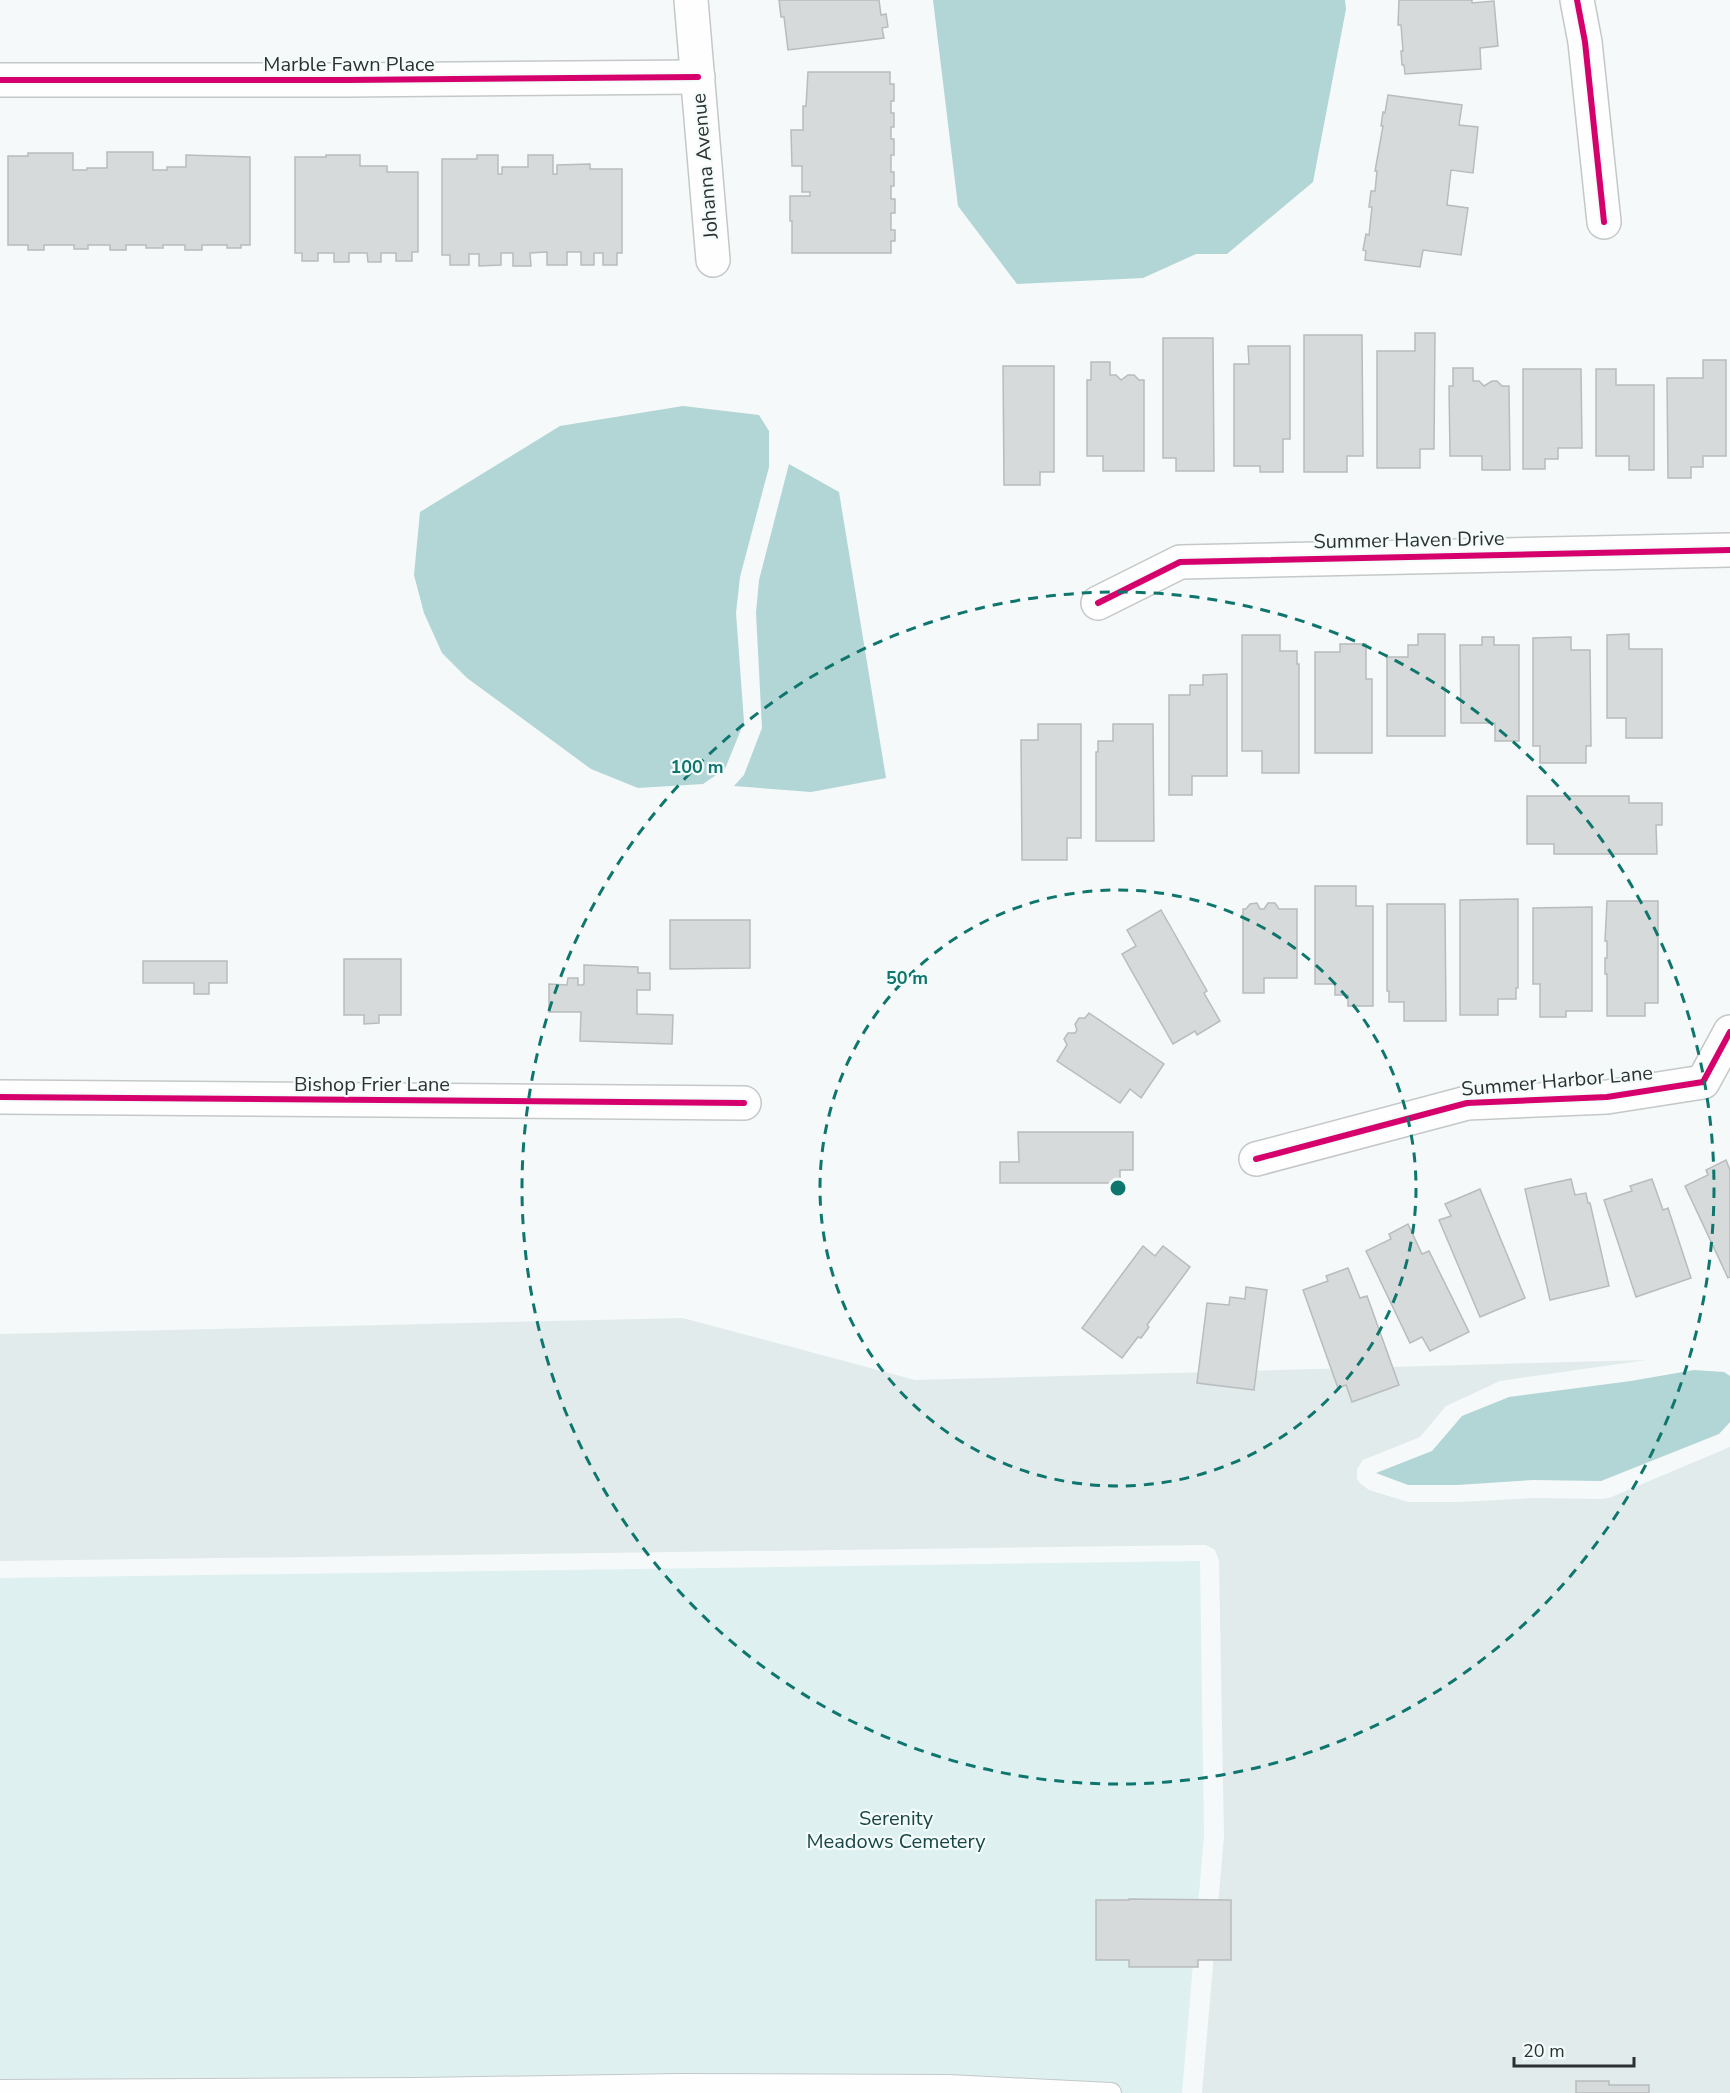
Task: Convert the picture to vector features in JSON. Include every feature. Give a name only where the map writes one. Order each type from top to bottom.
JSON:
[{"type":"street","name":"Johanna Avenue","points":[[691,0],[713,260]]},
{"type":"street","points":[[1577,0],[1585,42],[1604,222]]},
{"type":"street","name":"Marble Fawn Place","points":[[0,81],[347,81],[698,77]]},
{"type":"street","name":"Summer Haven Drive","points":[[1098,603],[1180,562],[1730,549]]},
{"type":"street","name":"Summer Harbor Lane","points":[[1256,1159],[1467,1103],[1607,1097],[1703,1082],[1730,1032]]},
{"type":"street","name":"Bishop Frier Lane","points":[[0,1097],[744,1104]]},
{"type":"lane","points":[[0,2090],[703,2084],[948,2085],[1111,2093]]},
{"type":"shaded area","points":[[683,1318],[915,1380],[1647,1360],[1500,1381],[1446,1406],[1420,1437],[1363,1460],[1357,1469],[1357,1479],[1369,1490],[1408,1502],[1533,1498],[1601,1499],[1609,1498],[1730,1447],[1730,2093],[1202,2093],[1224,1836],[1219,1561],[1215,1550],[1206,1545],[0,1561],[0,1334]]},
{"type":"green space","name":"Serenity Meadows Cemetery","points":[[1200,1561],[1204,1836],[1182,2093],[0,2093],[0,1578]]},
{"type":"water","points":[[933,0],[1345,0],[1346,9],[1313,182],[1227,254],[1196,254],[1143,278],[1017,284],[958,206]]},
{"type":"water","points":[[683,406],[759,415],[769,431],[769,467],[740,577],[736,613],[744,722],[725,769],[703,784],[638,788],[591,769],[467,678],[442,653],[424,613],[414,575],[420,512],[560,426]]},
{"type":"water","points":[[789,464],[839,492],[886,778],[811,792],[734,786],[744,775],[762,728],[756,613],[759,580]]},
{"type":"water","points":[[1694,1370],[1724,1372],[1730,1376],[1730,1422],[1719,1434],[1601,1481],[1533,1480],[1457,1485],[1408,1485],[1376,1473],[1432,1451],[1462,1416],[1509,1397]]},
{"type":"building","points":[[779,0],[879,0],[881,15],[886,14],[888,27],[882,28],[884,38],[788,50],[784,17],[781,17]]},
{"type":"building","points":[[1399,0],[1472,0],[1472,3],[1494,1],[1498,46],[1480,48],[1481,69],[1405,74],[1404,65],[1402,65],[1401,25],[1398,25]]},
{"type":"building","points":[[808,72],[890,72],[890,84],[894,84],[891,113],[894,113],[894,127],[891,127],[891,139],[894,139],[894,155],[891,155],[891,172],[894,172],[894,186],[891,186],[891,199],[895,199],[895,213],[891,213],[891,230],[895,230],[895,241],[891,241],[891,253],[792,253],[790,196],[810,196],[810,192],[802,192],[802,166],[792,166],[791,130],[803,130],[803,106],[806,106]]},
{"type":"building","points":[[1388,95],[1462,105],[1459,125],[1478,127],[1473,173],[1451,170],[1447,205],[1468,208],[1461,255],[1423,250],[1420,267],[1365,260],[1366,251],[1363,250],[1366,234],[1369,235],[1371,191],[1375,191],[1377,171],[1375,171],[1383,126],[1381,126]]},
{"type":"building","points":[[107,152],[153,152],[153,170],[186,167],[186,155],[250,157],[250,245],[241,245],[241,248],[227,248],[227,245],[202,245],[202,250],[185,250],[185,245],[146,248],[146,245],[126,245],[126,250],[110,250],[110,245],[88,245],[88,249],[74,249],[74,245],[44,245],[44,250],[28,250],[28,245],[8,245],[8,156],[28,156],[28,153],[73,153],[73,170],[87,170],[87,168],[107,168]]},
{"type":"building","points":[[326,155],[360,155],[360,166],[387,166],[387,172],[418,172],[418,252],[412,252],[412,261],[396,261],[396,253],[381,253],[381,262],[368,262],[367,253],[349,253],[349,262],[334,262],[334,253],[318,253],[318,261],[302,261],[302,253],[295,253],[295,157],[326,157]]},
{"type":"building","points":[[477,155],[498,155],[498,174],[502,174],[502,167],[528,167],[528,155],[553,155],[553,174],[557,174],[557,165],[590,164],[590,169],[622,169],[622,253],[617,253],[617,265],[603,265],[603,253],[594,253],[594,265],[581,265],[581,252],[567,252],[567,265],[547,265],[547,252],[530,253],[531,266],[513,266],[513,253],[501,253],[501,265],[479,266],[479,254],[469,254],[469,265],[450,265],[450,255],[442,255],[442,159],[477,159]]},
{"type":"building","points":[[1415,333],[1435,333],[1434,449],[1420,449],[1420,468],[1377,468],[1377,351],[1415,351]]},
{"type":"building","points":[[1304,335],[1362,335],[1363,456],[1347,456],[1347,472],[1304,472]]},
{"type":"building","points":[[1163,338],[1213,338],[1214,471],[1176,471],[1176,458],[1163,458]]},
{"type":"building","points":[[1248,346],[1290,346],[1290,439],[1283,439],[1283,472],[1260,472],[1260,466],[1234,466],[1234,364],[1249,364]]},
{"type":"building","points":[[1703,360],[1726,360],[1726,456],[1703,456],[1703,467],[1691,467],[1691,478],[1668,478],[1667,378],[1703,378]]},
{"type":"building","points":[[1091,362],[1110,362],[1110,375],[1116,375],[1121,380],[1128,375],[1134,375],[1139,380],[1144,380],[1144,471],[1103,471],[1103,456],[1087,456],[1087,380],[1091,380]]},
{"type":"building","points":[[1003,366],[1054,366],[1054,472],[1040,472],[1040,485],[1004,485]]},
{"type":"building","points":[[1453,368],[1473,368],[1473,381],[1479,381],[1484,386],[1497,381],[1502,386],[1509,386],[1510,470],[1482,470],[1482,456],[1450,456],[1449,386],[1453,386]]},
{"type":"building","points":[[1523,369],[1581,369],[1582,448],[1558,448],[1558,459],[1545,459],[1545,469],[1523,469]]},
{"type":"building","points":[[1596,369],[1616,369],[1616,385],[1654,385],[1654,470],[1629,470],[1629,456],[1596,456]]},
{"type":"building","points":[[1418,634],[1445,634],[1445,736],[1387,736],[1387,657],[1408,657],[1408,645],[1418,645]]},
{"type":"building","points":[[1629,634],[1629,649],[1662,649],[1662,738],[1626,738],[1626,718],[1607,718],[1607,635]]},
{"type":"building","points":[[1242,635],[1280,635],[1280,651],[1297,651],[1299,773],[1262,773],[1262,751],[1242,751]]},
{"type":"building","points":[[1482,637],[1494,637],[1494,645],[1519,645],[1519,741],[1495,741],[1495,723],[1461,723],[1460,645],[1482,645]]},
{"type":"building","points":[[1571,637],[1571,650],[1590,650],[1591,746],[1586,746],[1586,763],[1540,763],[1540,746],[1533,746],[1533,638]]},
{"type":"building","points":[[1340,644],[1366,644],[1366,679],[1372,679],[1372,753],[1315,753],[1315,652],[1340,652]]},
{"type":"building","points":[[1227,674],[1227,776],[1192,776],[1192,795],[1169,795],[1169,695],[1190,695],[1190,685],[1203,685],[1203,675]]},
{"type":"building","points":[[1038,724],[1081,724],[1081,838],[1067,838],[1067,860],[1022,860],[1021,740],[1038,740]]},
{"type":"building","points":[[1113,724],[1153,724],[1154,841],[1096,841],[1096,752],[1098,752],[1098,741],[1113,741]]},
{"type":"building","points":[[1527,796],[1629,796],[1629,803],[1662,803],[1662,825],[1656,825],[1657,854],[1554,854],[1554,844],[1527,844]]},
{"type":"building","points":[[1315,886],[1356,886],[1356,906],[1373,906],[1373,1006],[1348,1006],[1348,995],[1335,995],[1335,984],[1315,984]]},
{"type":"building","points":[[1518,899],[1516,999],[1498,999],[1498,1015],[1460,1015],[1460,900]]},
{"type":"building","points":[[1607,901],[1658,901],[1658,1003],[1645,1003],[1645,1016],[1607,1016],[1605,958],[1607,958],[1607,941],[1605,941]]},
{"type":"building","points":[[1257,903],[1260,909],[1264,909],[1268,903],[1275,903],[1279,909],[1297,909],[1297,978],[1264,978],[1264,993],[1243,993],[1243,909],[1250,904]]},
{"type":"building","points":[[1387,904],[1445,904],[1446,1021],[1404,1021],[1404,1002],[1389,1002]]},
{"type":"building","points":[[1592,907],[1592,1011],[1566,1011],[1566,1017],[1540,1017],[1540,984],[1533,984],[1533,908]]},
{"type":"building","points":[[1161,910],[1207,991],[1204,993],[1220,1021],[1197,1035],[1195,1031],[1173,1044],[1122,954],[1136,946],[1127,930]]},
{"type":"building","points":[[670,920],[750,920],[750,968],[670,969]]},
{"type":"building","points":[[344,959],[401,959],[401,1015],[379,1015],[379,1023],[364,1024],[364,1015],[344,1015]]},
{"type":"building","points":[[143,961],[227,961],[227,983],[209,983],[209,994],[194,994],[194,983],[143,983]]},
{"type":"building","points":[[584,965],[638,967],[638,973],[650,973],[650,990],[637,990],[637,1014],[673,1015],[672,1044],[580,1041],[581,1012],[549,1012],[549,984],[567,985],[568,978],[578,978],[578,985],[584,984]]},
{"type":"building","points":[[1089,1013],[1164,1064],[1141,1098],[1130,1089],[1120,1103],[1057,1061],[1067,1045],[1064,1039],[1068,1033],[1075,1033],[1077,1030],[1075,1024],[1079,1018],[1085,1018]]},
{"type":"building","points":[[1018,1132],[1133,1132],[1133,1170],[1120,1170],[1120,1183],[1000,1183],[1000,1162],[1019,1162]]},
{"type":"building","points":[[1726,1160],[1730,1170],[1730,1277],[1728,1278],[1685,1186],[1708,1175],[1706,1170]]},
{"type":"building","points":[[1571,1179],[1575,1195],[1586,1193],[1588,1203],[1590,1203],[1609,1286],[1550,1300],[1525,1189]]},
{"type":"building","points":[[1652,1179],[1663,1210],[1668,1208],[1691,1278],[1636,1297],[1604,1200],[1632,1191],[1630,1186]]},
{"type":"building","points":[[1480,1189],[1525,1298],[1480,1317],[1439,1220],[1451,1216],[1445,1204]]},
{"type":"building","points":[[1408,1224],[1422,1254],[1429,1251],[1469,1332],[1430,1351],[1422,1337],[1410,1343],[1366,1251],[1391,1239],[1389,1234]]},
{"type":"building","points":[[1143,1246],[1155,1256],[1163,1246],[1190,1267],[1147,1325],[1149,1327],[1141,1338],[1138,1337],[1122,1358],[1082,1328]]},
{"type":"building","points":[[1348,1268],[1360,1298],[1367,1296],[1399,1385],[1352,1402],[1346,1385],[1338,1388],[1303,1290],[1328,1281],[1326,1276]]},
{"type":"building","points":[[1246,1287],[1267,1290],[1254,1390],[1197,1383],[1207,1303],[1229,1305],[1230,1297],[1245,1299]]},
{"type":"building","points":[[1096,1900],[1231,1900],[1231,1960],[1198,1960],[1198,1967],[1129,1967],[1129,1960],[1096,1960]]},
{"type":"building","points":[[1576,2081],[1609,2081],[1609,2085],[1649,2085],[1649,2093],[1576,2093]]},
{"type":"cycle path","points":[[1577,0],[1585,42],[1604,222]]},
{"type":"cycle path","points":[[0,80],[698,77]]},
{"type":"cycle path","points":[[1098,603],[1180,562],[1730,550]]},
{"type":"cycle path","points":[[1256,1159],[1467,1103],[1607,1097],[1703,1082],[1730,1032]]},
{"type":"cycle path","points":[[0,1097],[744,1103]]}]
